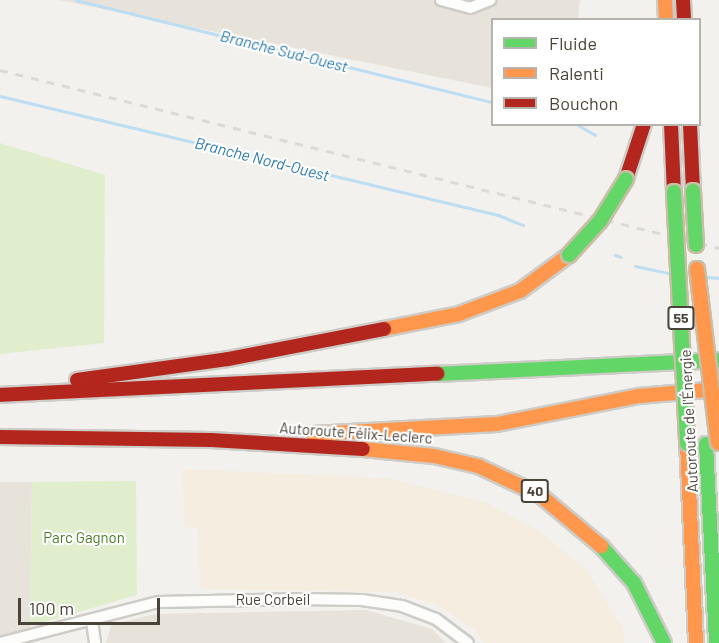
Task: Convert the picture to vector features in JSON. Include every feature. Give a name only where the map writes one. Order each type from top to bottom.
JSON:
[{"type":"highway","points":[[683,0],[684,18]]},
{"type":"highway","points":[[664,18],[665,2]]},
{"type":"highway","points":[[0,388],[186,365],[448,316],[512,295],[569,255],[597,226],[626,179],[643,126]]},
{"type":"highway","name":"Autoroute de l'Énergie","points":[[671,126],[696,643]]},
{"type":"highway","name":"Autoroute de l'Énergie","points":[[690,126],[697,269],[714,446],[716,643]]},
{"type":"highway","points":[[379,376],[719,346]]},
{"type":"highway","points":[[0,395],[719,360]]},
{"type":"highway","points":[[212,440],[486,425],[639,396],[719,389]]},
{"type":"highway","name":"Autoroute Félix-Leclerc","points":[[0,437],[212,440],[424,454],[503,475],[560,508],[600,542],[633,583],[664,643]]},
{"type":"street","points":[[441,0],[470,8],[490,0]]},
{"type":"street","name":"Rue Corbeil","points":[[0,643],[165,601],[362,600],[395,604],[429,615],[468,643]]},
{"type":"street","points":[[92,621],[95,643]]},
{"type":"shaded area","points":[[59,0],[580,0],[578,18],[491,18],[491,88]]},
{"type":"shaded area","points":[[183,469],[385,478],[487,503],[540,531],[587,571],[623,628],[624,643],[483,643],[472,627],[435,604],[394,592],[201,589],[197,527],[184,527]]},
{"type":"shaded area","points":[[0,482],[32,482],[30,626],[34,643],[0,643]]},
{"type":"shaded area","points":[[366,610],[432,629],[446,643],[106,643],[111,625],[154,614]]},
{"type":"green space","points":[[0,143],[105,175],[104,343],[0,354]]},
{"type":"green space","name":"Parc Gagnon","points":[[136,481],[137,595],[30,626],[32,482]]},
{"type":"waterway","name":"Branche Sud-Ouest","points":[[76,0],[491,102]]},
{"type":"waterway","name":"Branche Nord-Ouest","points":[[0,96],[498,215],[523,225]]},
{"type":"waterway","name":"Branche Sud-Ouest","points":[[579,126],[595,135]]},
{"type":"waterway","name":"Branche Nord-Ouest","points":[[615,255],[621,257]]},
{"type":"waterway","name":"Branche Nord-Ouest","points":[[635,266],[672,274]]},
{"type":"waterway","name":"Branche Nord-Ouest","points":[[706,277],[719,278]]},
{"type":"railway","points":[[0,70],[719,248]]},
{"type":"traffic: fast","points":[[569,255],[600,221],[626,179]]},
{"type":"traffic: fast","points":[[693,191],[696,245]]},
{"type":"traffic: fast","points":[[674,192],[687,444]]},
{"type":"traffic: fast","points":[[437,374],[719,360]]},
{"type":"traffic: fast","points":[[706,444],[716,643]]},
{"type":"traffic: fast","points":[[601,546],[634,583],[664,643]]},
{"type":"traffic: slow","points":[[665,0],[666,18]]},
{"type":"traffic: slow","points":[[384,329],[459,314],[520,291],[569,255]]},
{"type":"traffic: slow","points":[[697,269],[718,443]]},
{"type":"traffic: slow","points":[[313,434],[497,424],[639,396],[719,389]]},
{"type":"traffic: slow","points":[[687,444],[696,643]]},
{"type":"traffic: slow","points":[[363,449],[434,456],[478,466],[540,495],[601,546]]},
{"type":"traffic: jam","points":[[683,0],[684,18]]},
{"type":"traffic: jam","points":[[626,179],[643,126]]},
{"type":"traffic: jam","points":[[671,126],[674,192]]},
{"type":"traffic: jam","points":[[690,126],[693,191]]},
{"type":"traffic: jam","points":[[77,380],[228,359],[384,329]]},
{"type":"traffic: jam","points":[[0,395],[437,374]]},
{"type":"traffic: jam","points":[[0,437],[211,440],[363,449]]}]
